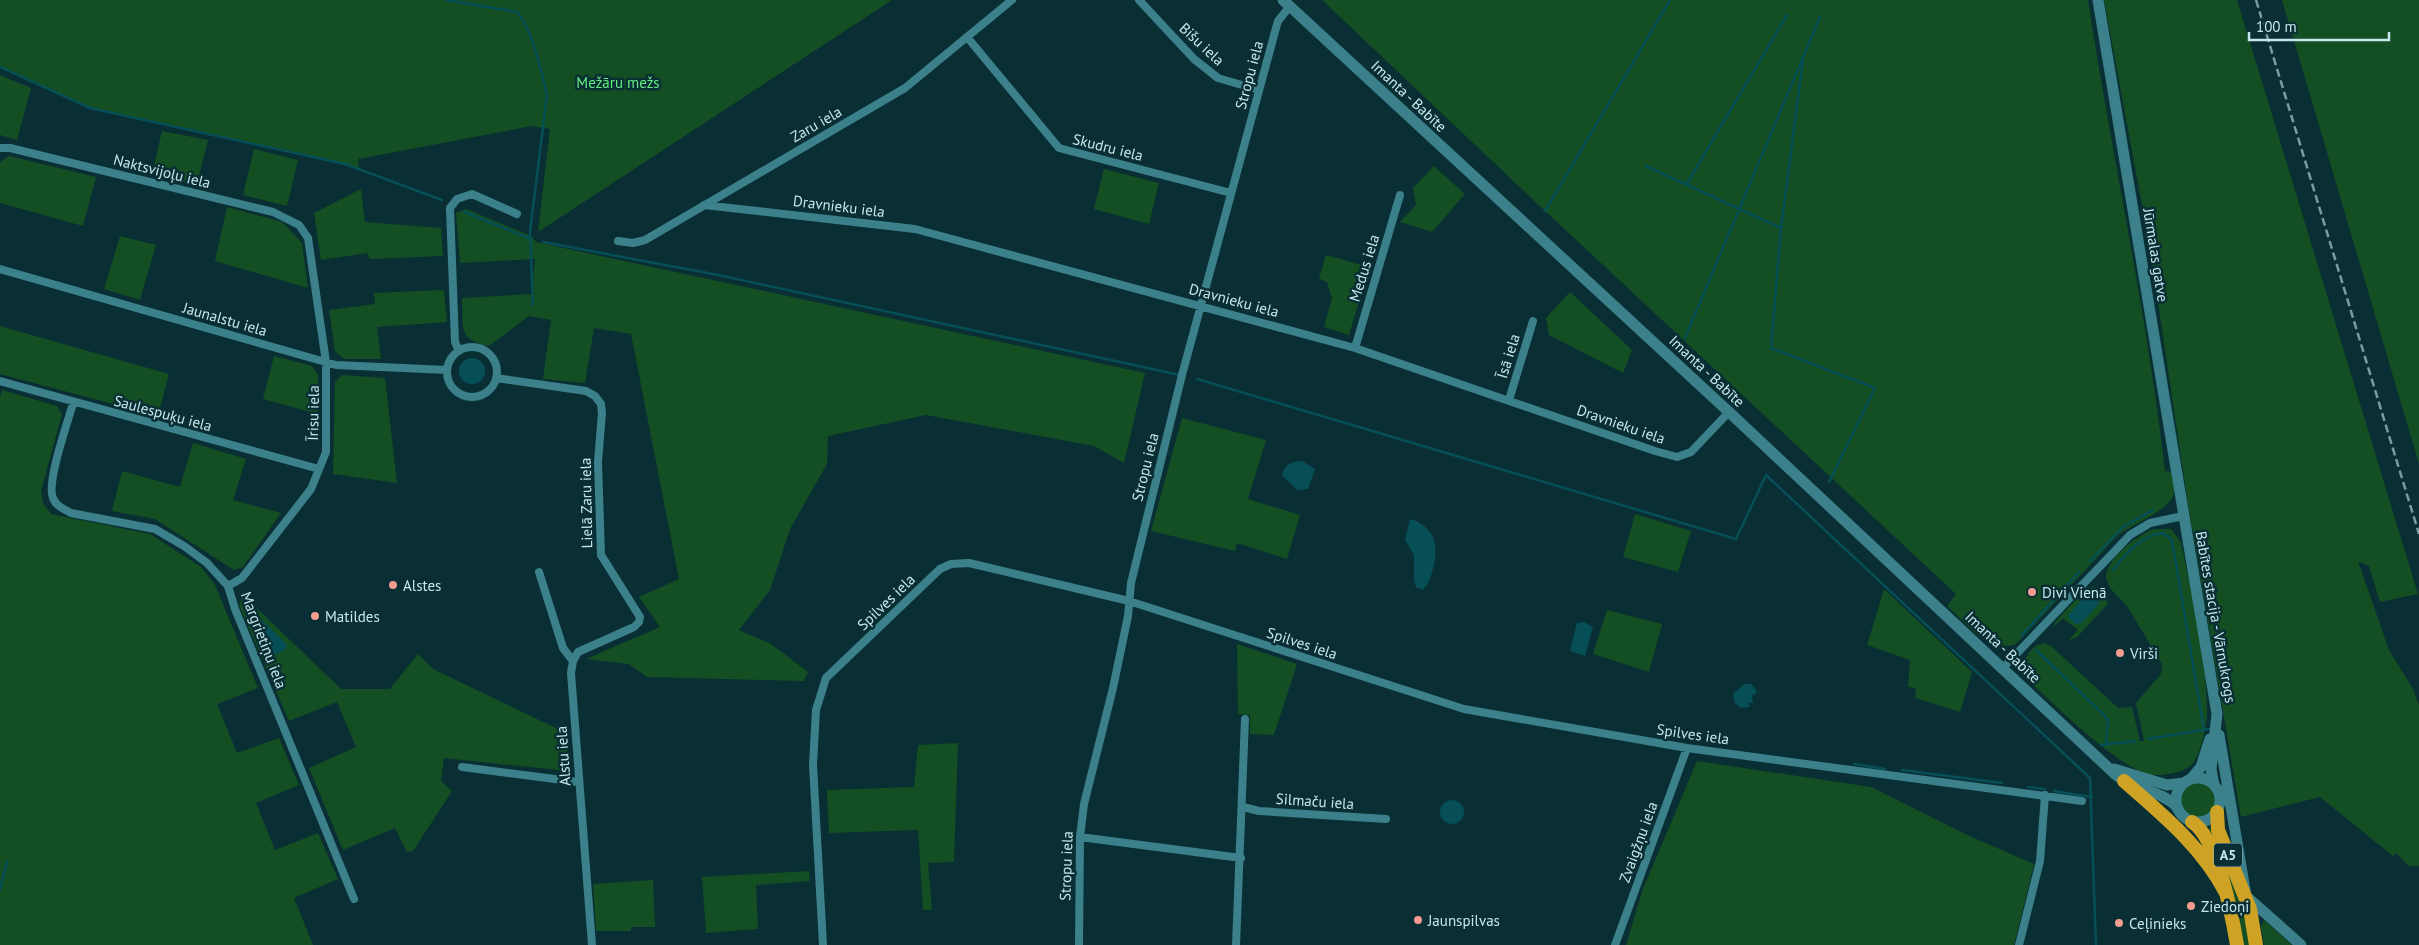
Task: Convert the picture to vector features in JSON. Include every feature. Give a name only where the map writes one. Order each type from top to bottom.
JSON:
[{"type":"highway","points":[[2124,781],[2192,843],[2211,866],[2226,892]]},
{"type":"highway","name":"A5","points":[[2217,812],[2218,830],[2250,909],[2256,945]]},
{"type":"highway","name":"A5","points":[[2192,822],[2205,834],[2226,892],[2237,945]]},
{"type":"main road","name":"Jūrmalas gatve","points":[[2098,0],[2183,516]]},
{"type":"main road","name":"Imanta - Babīte","points":[[1287,3],[2124,781],[2165,796],[2177,807]]},
{"type":"main road","name":"Babītes stacija - Vārnukrogs","points":[[2183,516],[2217,714],[2211,769],[2214,784]]},
{"type":"main road","name":"Babītes stacija - Vārnukrogs","points":[[2187,781],[2201,766],[2217,724]]},
{"type":"main road","name":"A5","points":[[2217,724],[2246,896]]},
{"type":"main road","name":"Imanta - Babīte","points":[[2108,766],[2143,780],[2167,785],[2187,781]]},
{"type":"main road","points":[[2204,778],[2214,784],[2220,795],[2217,812],[2203,822],[2192,822],[2182,816],[2177,807],[2176,797],[2187,781],[2204,778]]},
{"type":"main road","points":[[2246,896],[2301,945]]},
{"type":"street","name":"Zaru iela","points":[[618,241],[633,243],[645,240],[905,88],[1012,0]]},
{"type":"street","name":"Bišu iela","points":[[1139,0],[1194,59],[1218,78],[1259,90]]},
{"type":"street","name":"Stropu iela","points":[[1079,945],[1080,837],[1084,804],[1115,679],[1129,601],[1182,375],[1278,21],[1287,3]]},
{"type":"street","name":"Skudru iela","points":[[967,37],[1059,148],[1231,193]]},
{"type":"street","name":"Naktsvijoļu iela","points":[[0,148],[10,148],[273,212],[299,225],[308,238]]},
{"type":"street","points":[[459,351],[455,342],[450,208],[457,199],[472,194],[517,214]]},
{"type":"street","name":"Medus iela","points":[[1355,348],[1400,195]]},
{"type":"street","name":"Dravnieku iela","points":[[704,205],[915,229],[1355,348],[1677,457],[1691,452],[1729,412]]},
{"type":"street","name":"Īrisu iela","points":[[228,586],[242,578],[311,489],[326,452],[326,362],[308,238]]},
{"type":"street","name":"Jaunalstu iela","points":[[0,270],[336,366],[447,370]]},
{"type":"street","name":"Īsā iela","points":[[1509,400],[1533,321]]},
{"type":"street","points":[[470,347],[481,349],[491,356],[496,366],[496,378],[491,389],[480,396],[468,397],[456,392],[449,382],[447,370],[451,359],[459,351],[470,347]]},
{"type":"street","name":"Lielā Zaru iela","points":[[496,378],[586,392],[596,396],[601,404],[602,414],[598,462],[601,555],[640,617],[639,622],[634,628],[578,652],[573,661]]},
{"type":"street","name":"Saulespuķu iela","points":[[0,381],[73,403],[319,470]]},
{"type":"street","name":"Margrietiņu iela","points":[[73,403],[51,481],[53,500],[60,508],[71,513],[155,529],[184,546],[207,563],[228,586],[234,609],[354,899]]},
{"type":"street","points":[[2003,668],[2130,535],[2150,523],[2183,516]]},
{"type":"street","name":"Spilves iela","points":[[823,945],[813,765],[816,710],[826,678],[932,576],[951,564],[969,563],[1129,601],[1464,709],[1687,748],[2082,801]]},
{"type":"street","points":[[540,572],[564,648],[573,661]]},
{"type":"street","name":"Alstu iela","points":[[573,661],[571,673],[578,782],[592,945]]},
{"type":"street","points":[[1236,945],[1241,858],[1245,719]]},
{"type":"street","name":"Zvaigžņu iela","points":[[1616,945],[1687,748]]},
{"type":"street","points":[[462,767],[578,782]]},
{"type":"street","points":[[2019,945],[2040,861],[2045,795]]},
{"type":"street","name":"Silmaču iela","points":[[1243,807],[1259,810],[1386,820]]},
{"type":"street","points":[[1080,837],[1241,858]]},
{"type":"green space","name":"Mežāru mežs","points":[[0,0],[892,0],[538,232],[550,129],[532,126],[358,159],[359,168],[90,108],[0,67]]},
{"type":"green space","points":[[1322,0],[2088,0],[2149,353],[2165,471],[2172,472],[2174,492],[2172,498],[2159,510],[2118,535],[2016,644],[1996,645],[1987,641],[1947,606],[1956,594]]},
{"type":"green space","points":[[2104,0],[2237,0],[2418,594],[2380,602],[2369,566],[2358,561],[2389,650],[2413,689],[2419,705],[2419,866],[2409,866],[2396,853],[2393,856],[2320,797],[2241,817],[2187,498],[2150,248]]},
{"type":"green space","points":[[2282,0],[2419,0],[2419,464]]},
{"type":"green space","points":[[0,75],[31,88],[17,140],[0,135]]},
{"type":"green space","points":[[162,131],[208,140],[197,185],[152,174]]},
{"type":"green space","points":[[254,149],[298,160],[287,206],[243,195]]},
{"type":"green space","points":[[9,156],[96,177],[83,226],[0,203],[0,162]]},
{"type":"green space","points":[[1434,166],[1465,194],[1432,232],[1400,222],[1416,205],[1413,188]]},
{"type":"green space","points":[[1104,169],[1159,183],[1149,224],[1094,209]]},
{"type":"green space","points":[[361,189],[365,222],[441,228],[443,256],[369,259],[368,253],[321,260],[314,213]]},
{"type":"green space","points":[[227,207],[282,222],[302,243],[308,288],[215,261]]},
{"type":"green space","points":[[466,209],[531,236],[536,242],[1145,373],[1124,463],[1094,446],[926,415],[828,436],[827,464],[790,529],[770,590],[739,630],[771,644],[808,672],[804,681],[647,677],[629,664],[586,659],[660,627],[639,597],[679,579],[631,334],[594,328],[585,383],[543,379],[551,320],[529,316],[489,346],[471,340],[464,330],[462,298],[532,294],[535,259],[460,263],[456,213]]},
{"type":"green space","points":[[120,236],[156,245],[140,300],[104,289]]},
{"type":"green space","points":[[1326,255],[1369,267],[1349,335],[1324,327],[1332,298],[1327,282],[1319,279]]},
{"type":"green space","points":[[444,290],[447,322],[377,327],[381,359],[344,359],[335,351],[329,310],[375,304],[374,293]]},
{"type":"green space","points":[[1570,292],[1632,350],[1623,373],[1549,335],[1546,318]]},
{"type":"green space","points":[[0,326],[169,374],[158,416],[0,374]]},
{"type":"green space","points":[[274,356],[312,366],[318,375],[318,414],[263,399]]},
{"type":"green space","points":[[342,375],[385,378],[397,483],[333,474],[335,382]]},
{"type":"green space","points":[[2,390],[57,406],[62,414],[41,491],[43,503],[51,514],[150,534],[201,567],[215,585],[258,688],[217,704],[237,753],[279,738],[299,785],[256,803],[275,850],[318,833],[338,879],[294,898],[313,945],[0,945],[0,397]]},
{"type":"green space","points":[[1182,418],[1266,440],[1248,499],[1300,515],[1287,559],[1237,543],[1235,551],[1151,531]]},
{"type":"green space","points":[[193,443],[246,459],[233,500],[281,513],[243,567],[234,570],[155,519],[112,511],[122,471],[180,487]]},
{"type":"green space","points":[[1635,514],[1691,531],[1678,572],[1623,557]]},
{"type":"green space","points":[[2154,529],[2171,529],[2181,542],[2201,646],[2207,708],[2203,737],[2199,752],[2193,763],[2181,771],[2156,775],[2146,774],[2133,768],[2101,746],[2027,679],[2025,673],[2025,661],[2030,651],[2045,643],[2051,646],[2118,708],[2132,707],[2140,741],[2144,741],[2136,703],[2161,674],[2162,664],[2127,606],[2110,588],[2106,577],[2112,562],[2124,548]]},
{"type":"green space","points":[[2093,586],[2105,595],[2108,604],[2077,637],[2068,641],[2078,630],[2063,618],[2054,627],[2055,622],[2083,592]]},
{"type":"green space","points":[[1884,589],[1972,672],[1960,712],[1915,698],[1916,688],[1908,687],[1910,660],[1867,645]]},
{"type":"green space","points":[[243,595],[341,689],[390,689],[418,654],[433,669],[566,733],[568,771],[444,758],[441,781],[452,791],[413,851],[407,852],[395,828],[343,850],[309,768],[356,747],[337,702],[289,721],[239,605]]},
{"type":"green space","points":[[1607,610],[1662,624],[1649,672],[1593,654]]},
{"type":"green space","points":[[1237,644],[1297,664],[1274,735],[1250,734],[1250,715],[1238,714]]},
{"type":"green space","points":[[958,743],[954,862],[928,863],[932,910],[923,910],[918,830],[829,833],[827,790],[914,787],[918,745]]},
{"type":"green space","points":[[1697,761],[1871,787],[1965,834],[2034,864],[2014,945],[1626,945],[1643,889]]},
{"type":"green space","points":[[2198,781],[2211,787],[2217,800],[2211,813],[2198,819],[2185,813],[2179,800],[2185,787]]},
{"type":"green space","points":[[2211,827],[2241,900],[2250,945],[2243,945],[2237,907],[2208,830]]},
{"type":"green space","points":[[809,871],[810,881],[756,885],[758,929],[706,933],[702,877]]},
{"type":"green space","points":[[653,880],[655,927],[631,927],[631,931],[596,931],[593,884]]},
{"type":"green space","points":[[2264,920],[2292,945],[2264,945],[2261,927]]},
{"type":"water","points":[[472,358],[481,362],[485,371],[481,380],[472,384],[463,380],[459,371],[463,362]]},
{"type":"water","points":[[1302,461],[1315,469],[1308,489],[1297,490],[1282,475],[1289,464]]},
{"type":"water","points":[[1410,519],[1424,526],[1433,536],[1435,543],[1434,565],[1429,581],[1423,590],[1416,587],[1414,581],[1414,555],[1405,540]]},
{"type":"water","points":[[2093,591],[2100,597],[2099,603],[2082,623],[2075,624],[2068,617],[2069,614],[2089,592]]},
{"type":"water","points":[[262,620],[287,645],[284,651],[275,654],[268,650],[257,628]]},
{"type":"water","points":[[1584,622],[1593,627],[1585,656],[1570,651],[1577,623]]},
{"type":"water","points":[[1744,684],[1751,684],[1756,690],[1756,694],[1752,695],[1753,704],[1749,702],[1749,707],[1741,708],[1735,703],[1733,694]]},
{"type":"water","points":[[1452,800],[1461,803],[1464,812],[1461,821],[1452,824],[1443,821],[1440,812],[1443,803]]},
{"type":"waterway","points":[[446,0],[517,12],[528,29],[539,63],[547,95],[530,231],[533,305]]},
{"type":"waterway","points":[[1545,211],[1670,0]]},
{"type":"waterway","points":[[1686,185],[1787,15]]},
{"type":"waterway","points":[[1685,338],[1820,17]]},
{"type":"waterway","points":[[1803,60],[1781,228],[1771,348],[1875,388],[1829,482]]},
{"type":"waterway","points":[[0,67],[90,108],[345,164],[442,200]]},
{"type":"waterway","points":[[1646,166],[1781,228]]},
{"type":"waterway","points":[[464,212],[531,239]]},
{"type":"waterway","points":[[543,242],[718,275],[1180,375]]},
{"type":"waterway","points":[[1197,379],[1736,539],[1766,475],[2090,778],[2096,945]]},
{"type":"waterway","points":[[2090,561],[2123,527],[2153,510]]},
{"type":"waterway","points":[[2113,570],[2135,546],[2148,537],[2163,533],[2172,540],[2204,730]]},
{"type":"waterway","points":[[2021,636],[2079,572]]},
{"type":"waterway","points":[[2036,650],[2105,716],[2108,721],[2106,745]]},
{"type":"waterway","points":[[2148,739],[2209,729]]},
{"type":"waterway","points":[[2101,745],[2135,741]]},
{"type":"waterway","points":[[1854,764],[1885,769]]},
{"type":"waterway","points":[[1902,770],[2002,783]]},
{"type":"waterway","points":[[2028,787],[2045,789]]},
{"type":"waterway","points":[[2054,791],[2092,797]]},
{"type":"waterway","points":[[0,890],[7,862]]},
{"type":"railway","points":[[2256,0],[2419,534]]},
{"type":"place","name":"Alstes","points":[[393,585]]},
{"type":"place","name":"Divi Vienā","points":[[2032,592]]},
{"type":"place","name":"Matildes","points":[[315,616]]},
{"type":"place","name":"Virši","points":[[2120,653]]},
{"type":"place","name":"Ziedoņi","points":[[2191,906]]},
{"type":"place","name":"Jaunspilvas","points":[[1418,920]]},
{"type":"place","name":"Ceļinieks","points":[[2119,923]]}]
